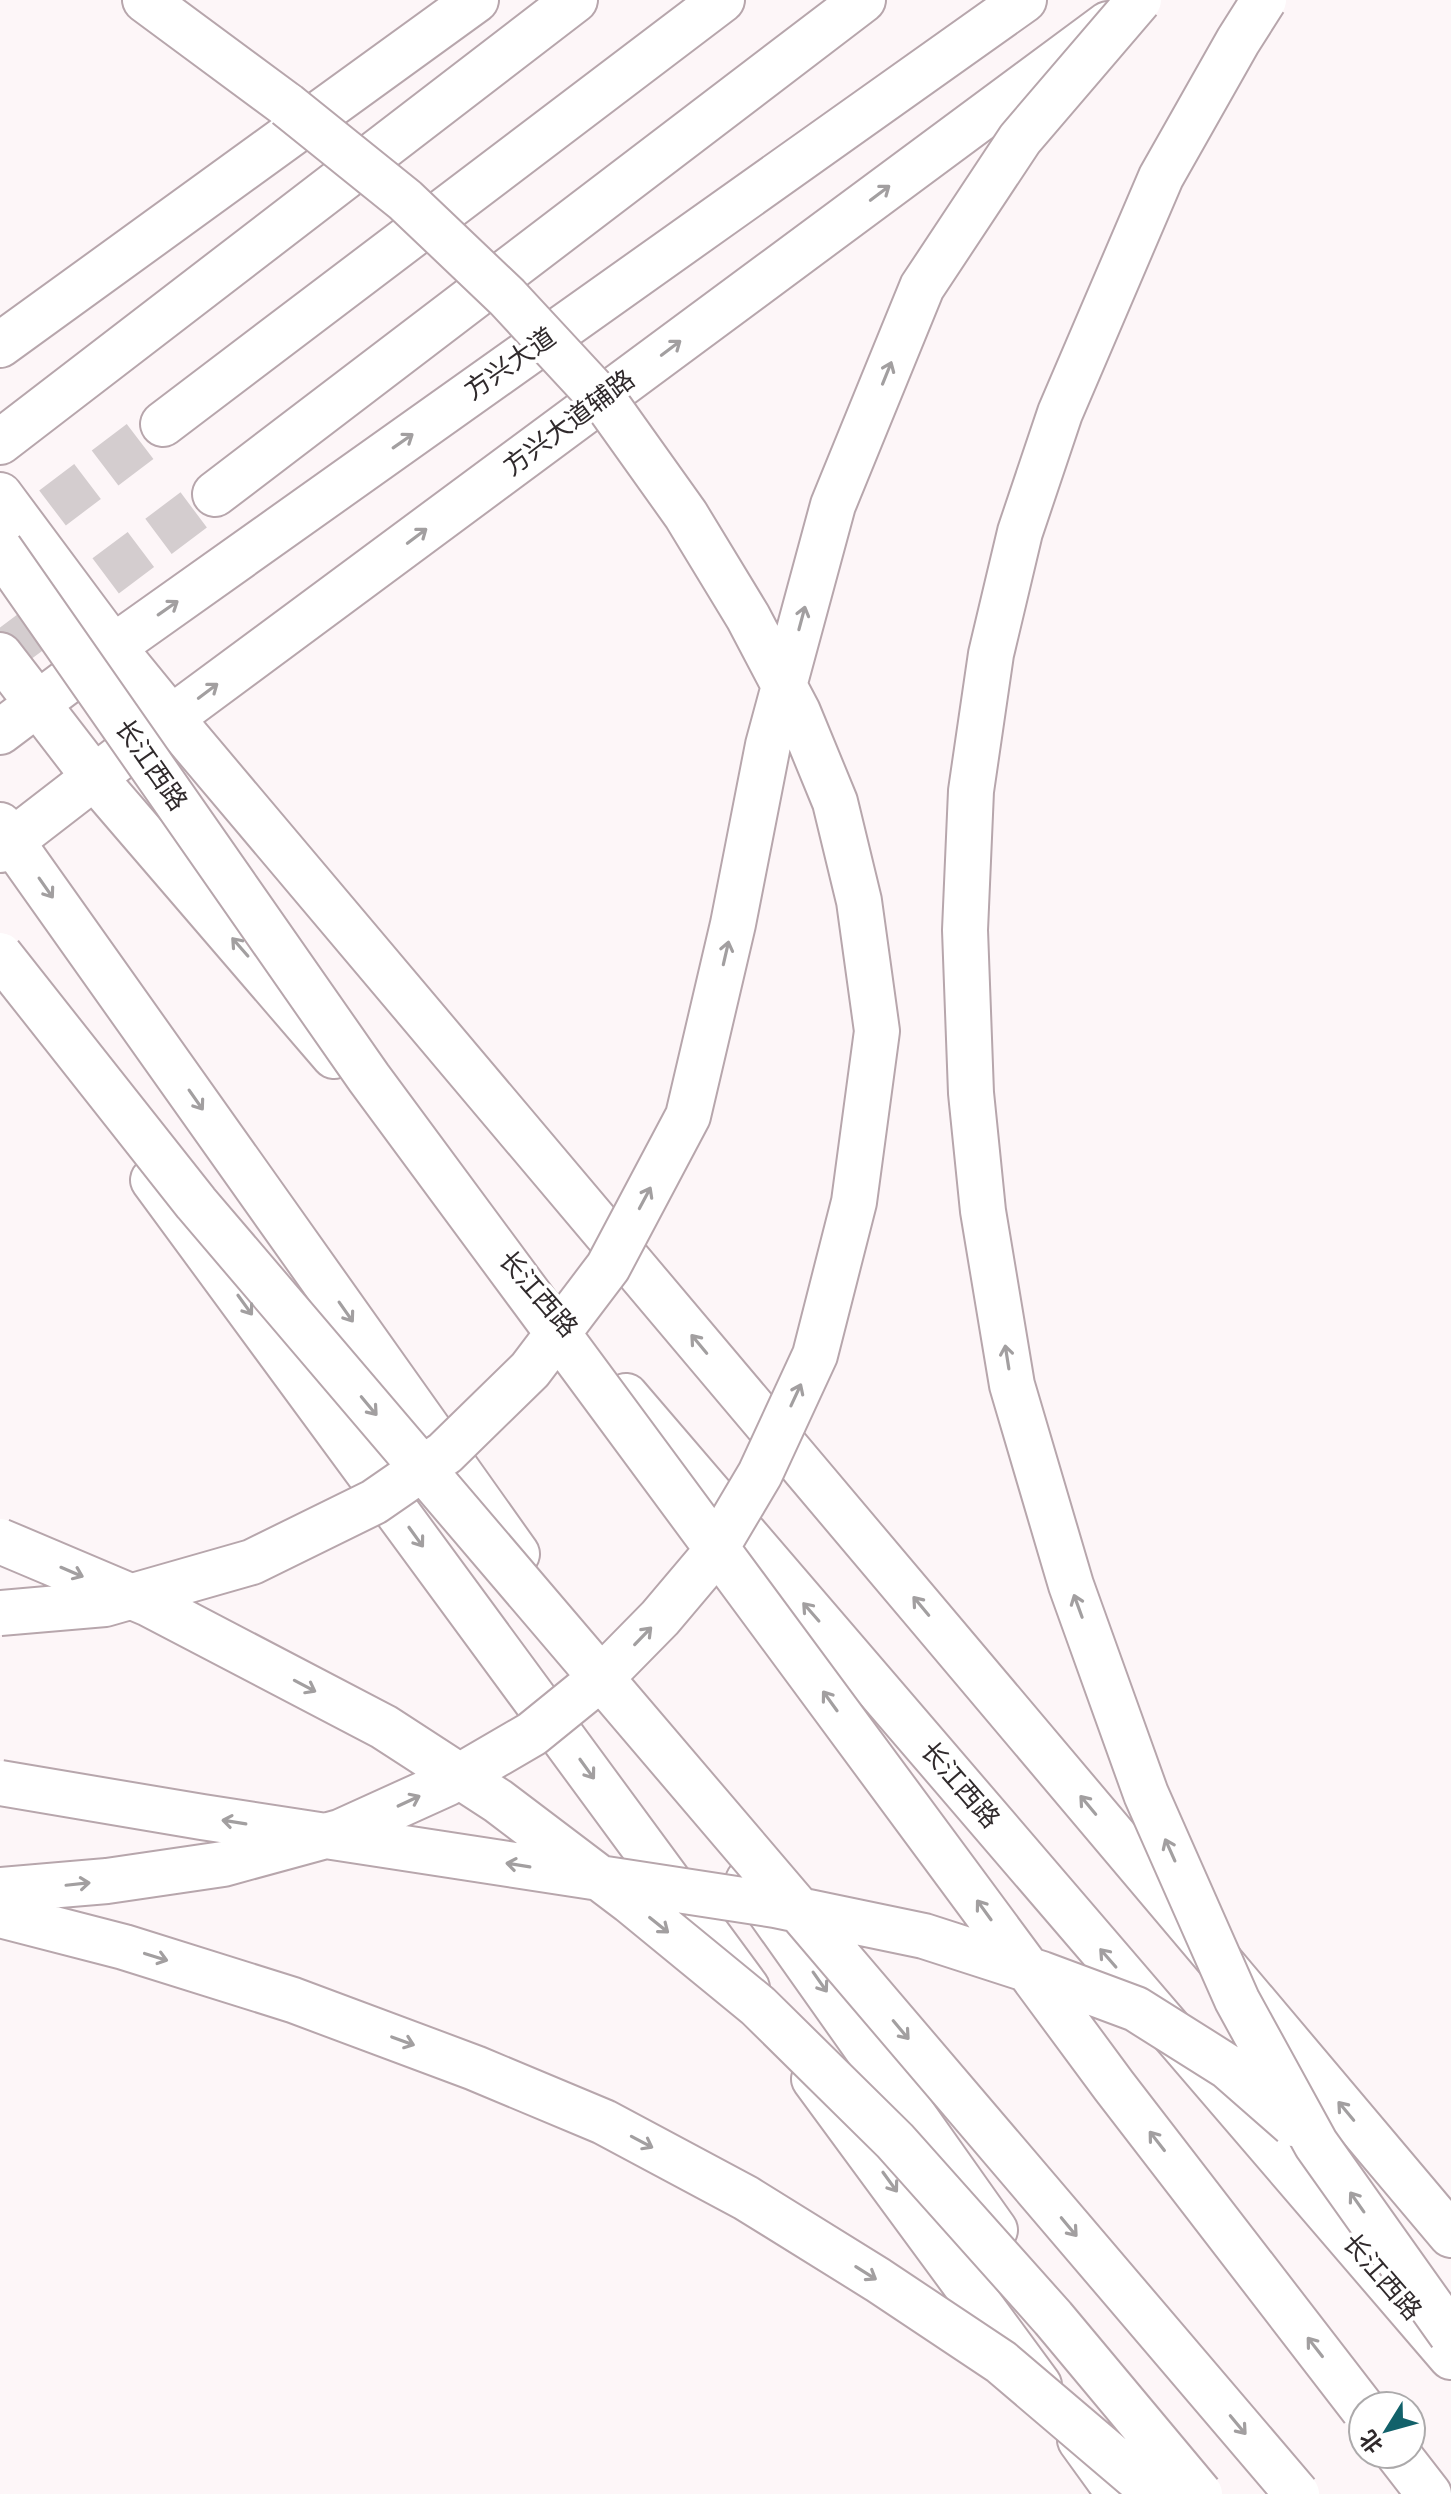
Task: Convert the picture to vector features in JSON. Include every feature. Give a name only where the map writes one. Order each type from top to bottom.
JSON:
[{"type":"main road","points":[[0,1890],[107,1881],[223,1864],[340,1832],[446,1784],[520,1741],[601,1678],[660,1618],[709,1560],[760,1474],[815,1355],[854,1202],[877,1031],[859,901],[835,802],[798,712],[748,617],[686,515],[609,407],[507,297],[405,200],[287,105],[145,0]]},
{"type":"main road","points":[[0,345],[476,0]]},
{"type":"main road","points":[[0,442],[575,0]]},
{"type":"main road","points":[[163,424],[722,0]]},
{"type":"main road","points":[[215,494],[863,0]]},
{"type":"main road","name":"方兴大道","points":[[0,732],[113,647],[1024,0]]},
{"type":"main road","points":[[0,1613],[105,1604],[252,1562],[374,1502],[445,1453],[530,1370],[608,1267],[688,1116],[733,924],[768,745],[833,505],[922,287],[1020,139],[1139,0]]},
{"type":"main road","name":"方兴大道辅路","points":[[4,838],[94,777],[1139,0]]},
{"type":"main road","points":[[1264,0],[1161,177],[1060,413],[1020,532],[991,654],[971,791],[965,930],[972,1108],[983,1211],[1012,1385],[1071,1585],[1146,1794],[1237,2000],[1316,2144],[1451,2334]]},
{"type":"main road","points":[[0,495],[113,647],[171,718],[1451,2235]]},
{"type":"main road","name":"长江西路","points":[[0,549],[369,1078],[1114,2086],[1348,2390]]},
{"type":"main road","name":"长江西路","points":[[0,655],[94,777],[1451,2357]]},
{"type":"main road","points":[[4,838],[1182,2494]]},
{"type":"main road","points":[[0,955],[196,1203],[1297,2494]]},
{"type":"main road","points":[[0,972],[1119,2494]]},
{"type":"main road","points":[[0,1541],[149,1604],[384,1727],[498,1801],[630,1901],[758,2006],[895,2141],[1053,2318],[1200,2494]]},
{"type":"main road","points":[[0,1783],[775,1905],[924,1936],[1042,1974],[1136,2009],[1228,2067],[1316,2144]]},
{"type":"main road","points":[[0,1915],[124,1947],[293,2000],[475,2068],[604,2122],[746,2198],[878,2280],[1001,2362],[1156,2494]]},
{"type":"main road","points":[[1410,2470],[1429,2494]]},
{"type":"tunnel","points":[[0,548],[163,424]]},
{"type":"tunnel","points":[[0,655],[215,494]]}]
